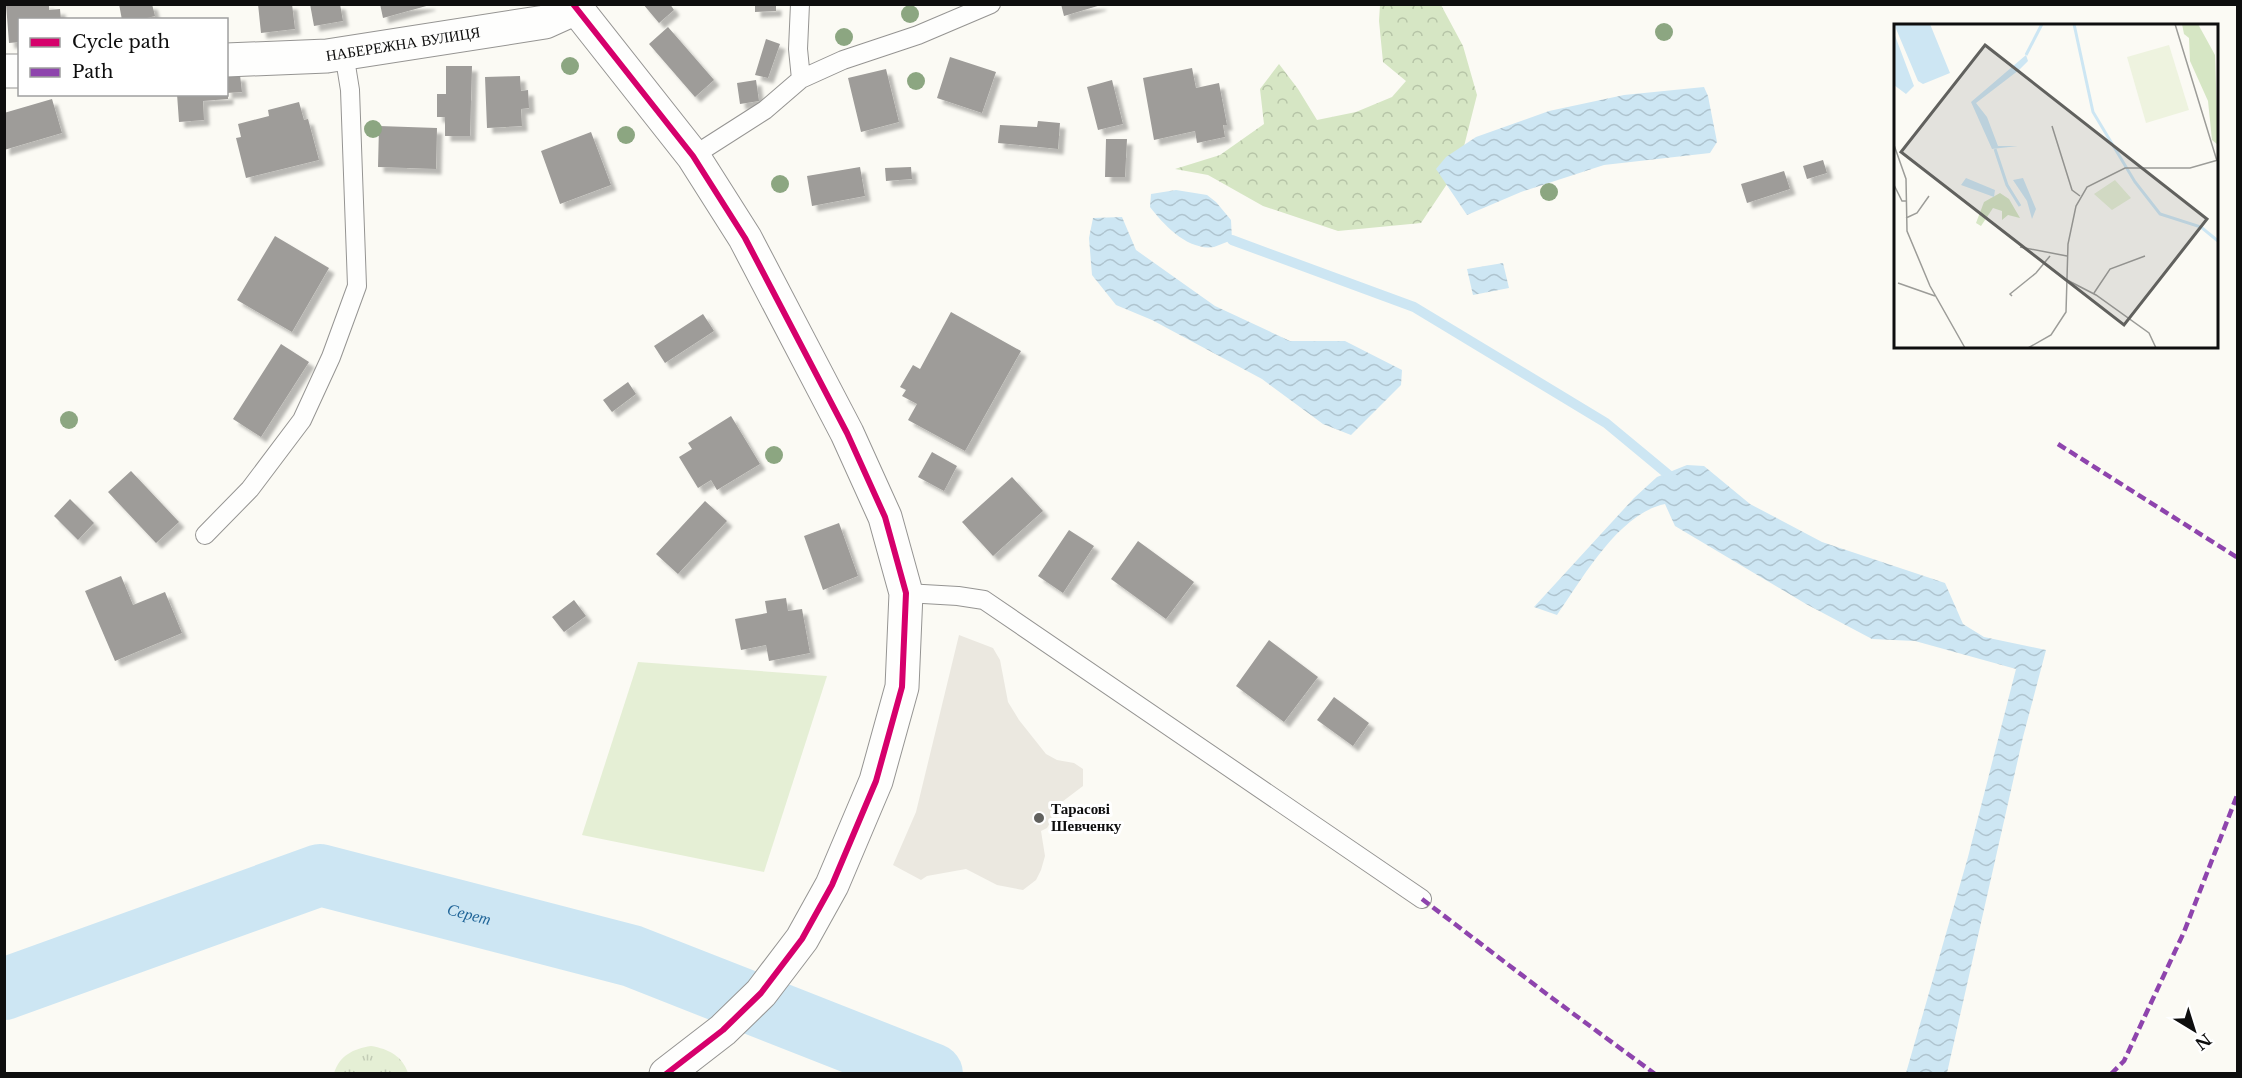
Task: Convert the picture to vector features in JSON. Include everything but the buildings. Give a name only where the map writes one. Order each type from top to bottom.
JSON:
[{"type":"street","name":"НАБЕРЕЖНА ВУЛИЦЯ","points":[[228,60],[327,56],[545,22],[574,6]]},
{"type":"street","points":[[574,6],[693,156],[745,238],[847,433],[885,517],[906,593],[902,687],[876,781],[832,885],[802,939],[761,993],[723,1030],[676,1067]]},
{"type":"lane","points":[[800,4],[798,49],[801,79]]},
{"type":"lane","points":[[693,156],[765,110],[801,79],[843,60],[918,35],[992,4]]},
{"type":"lane","points":[[205,535],[250,489],[302,420],[332,357],[357,286],[350,90],[344,53]]},
{"type":"lane","points":[[906,593],[984,600],[1422,899]]},
{"type":"green space","points":[[1380,5],[1441,5],[1463,46],[1477,95],[1459,166],[1421,223],[1338,231],[1263,206],[1208,175],[1175,169],[1220,155],[1264,124],[1260,89],[1279,64],[1317,120],[1356,112],[1392,97],[1406,81],[1383,62],[1379,21]]},
{"type":"green space","points":[[638,662],[827,676],[764,872],[582,835]]},
{"type":"green space","points":[[371,1046],[394,1054],[408,1073],[334,1073],[348,1054]]},
{"type":"shaded area","points":[[959,635],[993,648],[1000,660],[1008,702],[1046,754],[1057,760],[1074,763],[1083,769],[1083,786],[1050,811],[1052,819],[1047,828],[1041,831],[1045,856],[1041,870],[1036,880],[1023,890],[997,885],[966,869],[927,876],[921,880],[893,865],[916,812]]},
{"type":"water","points":[[1704,87],[1708,96],[1717,142],[1710,153],[1604,165],[1521,192],[1467,215],[1436,169],[1446,157],[1476,137],[1549,111],[1624,95]]},
{"type":"water","points":[[1176,190],[1207,195],[1216,202],[1231,220],[1232,240],[1214,247],[1204,247],[1186,241],[1170,229],[1150,207],[1151,194]]},
{"type":"water","points":[[1122,217],[1136,250],[1215,306],[1290,341],[1345,341],[1402,370],[1401,385],[1351,435],[1323,424],[1262,379],[1152,320],[1116,305],[1092,275],[1089,238],[1093,218]]},
{"type":"water","points":[[1503,263],[1509,288],[1473,295],[1467,269]]},
{"type":"water","points":[[1687,465],[1704,466],[1750,504],[1822,542],[1945,583],[1963,624],[1984,637],[2046,650],[2023,737],[1947,1073],[1906,1073],[1968,857],[2016,669],[1915,641],[1872,639],[1806,604],[1675,526],[1665,504],[1648,510],[1632,520],[1617,534],[1590,566],[1557,615],[1534,607],[1634,498],[1657,477]]},
{"type":"waterway","points":[[1232,240],[1414,307],[1606,423],[1676,481]]},
{"type":"waterway","name":"Серет","points":[[4,989],[320,875],[632,956],[932,1074]]},
{"type":"marked path","points":[[2058,444],[2238,558]]},
{"type":"marked path","points":[[2111,1074],[2124,1061],[2184,932],[2238,793]]},
{"type":"marked path","points":[[1422,899],[1655,1074]]},
{"type":"cycle path","points":[[573,4],[693,156],[745,238],[847,433],[885,517],[906,593],[902,687],[876,781],[832,885],[802,939],[761,993],[723,1030],[666,1074]]},
{"type":"place","name":"Тарасові Шевченку","points":[[1039,818]]}]
